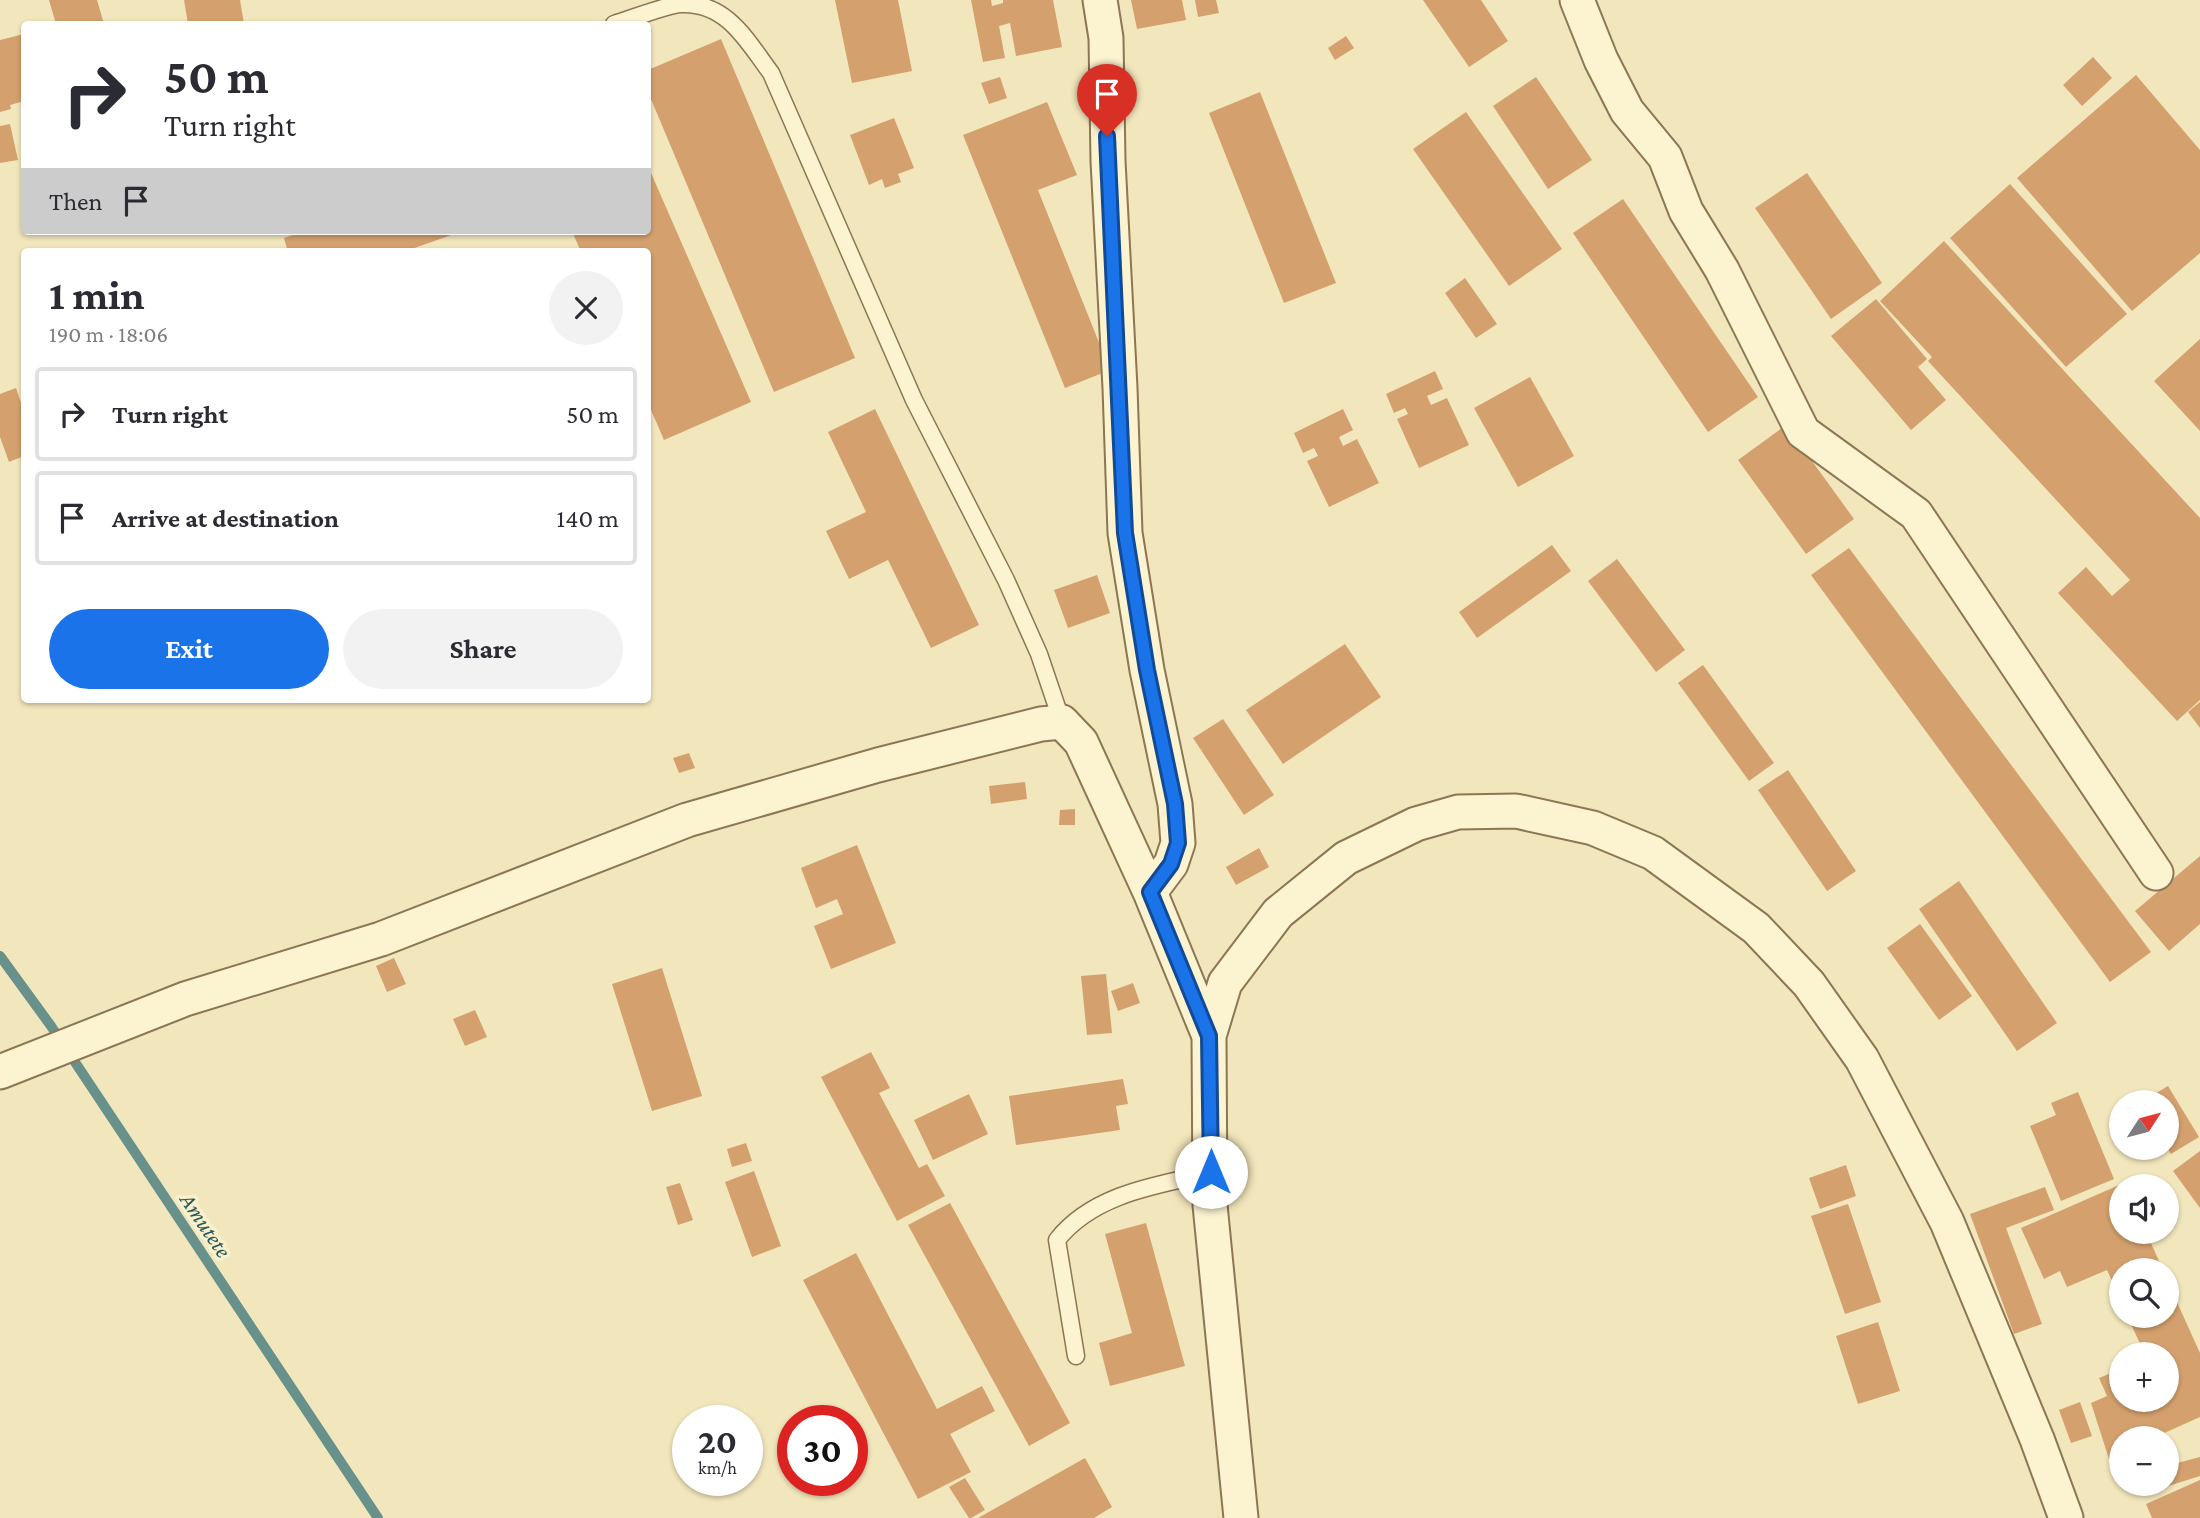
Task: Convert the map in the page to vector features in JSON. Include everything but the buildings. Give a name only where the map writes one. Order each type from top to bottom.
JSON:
[{"type":"street","points":[[1100,0],[1106,38],[1108,160],[1125,533],[1147,670],[1175,804],[1178,843],[1171,864],[1150,892]]},
{"type":"street","points":[[1577,0],[1601,60],[1627,111],[1665,157],[1686,211],[1722,270],[1803,432],[1916,514],[2156,873]]},
{"type":"street","points":[[11,1068],[185,999],[381,939],[687,820],[878,765],[1041,724],[1062,722],[1081,742],[1150,892],[1209,1036]]},
{"type":"street","points":[[1241,1518],[1210,1205],[1209,1036],[1225,983],[1278,914],[1346,858],[1416,824],[1458,812],[1516,811],[1593,828],[1653,853],[1756,928],[1809,985],[1862,1059],[1947,1222],[2037,1439],[2066,1518]]},
{"type":"lane","points":[[624,21],[680,4],[712,8],[738,28],[771,73],[914,400],[1006,580],[1039,654],[1062,722]]},
{"type":"lane","points":[[1076,1356],[1057,1240],[1069,1225],[1130,1192],[1211,1172]]},
{"type":"waterway","name":"Amutete","points":[[0,956],[51,1026],[378,1518]]},
{"type":"route","points":[[1107,136],[1125,533],[1147,670],[1175,804],[1178,843],[1171,864],[1150,892],[1209,1036],[1211,1172]]}]
